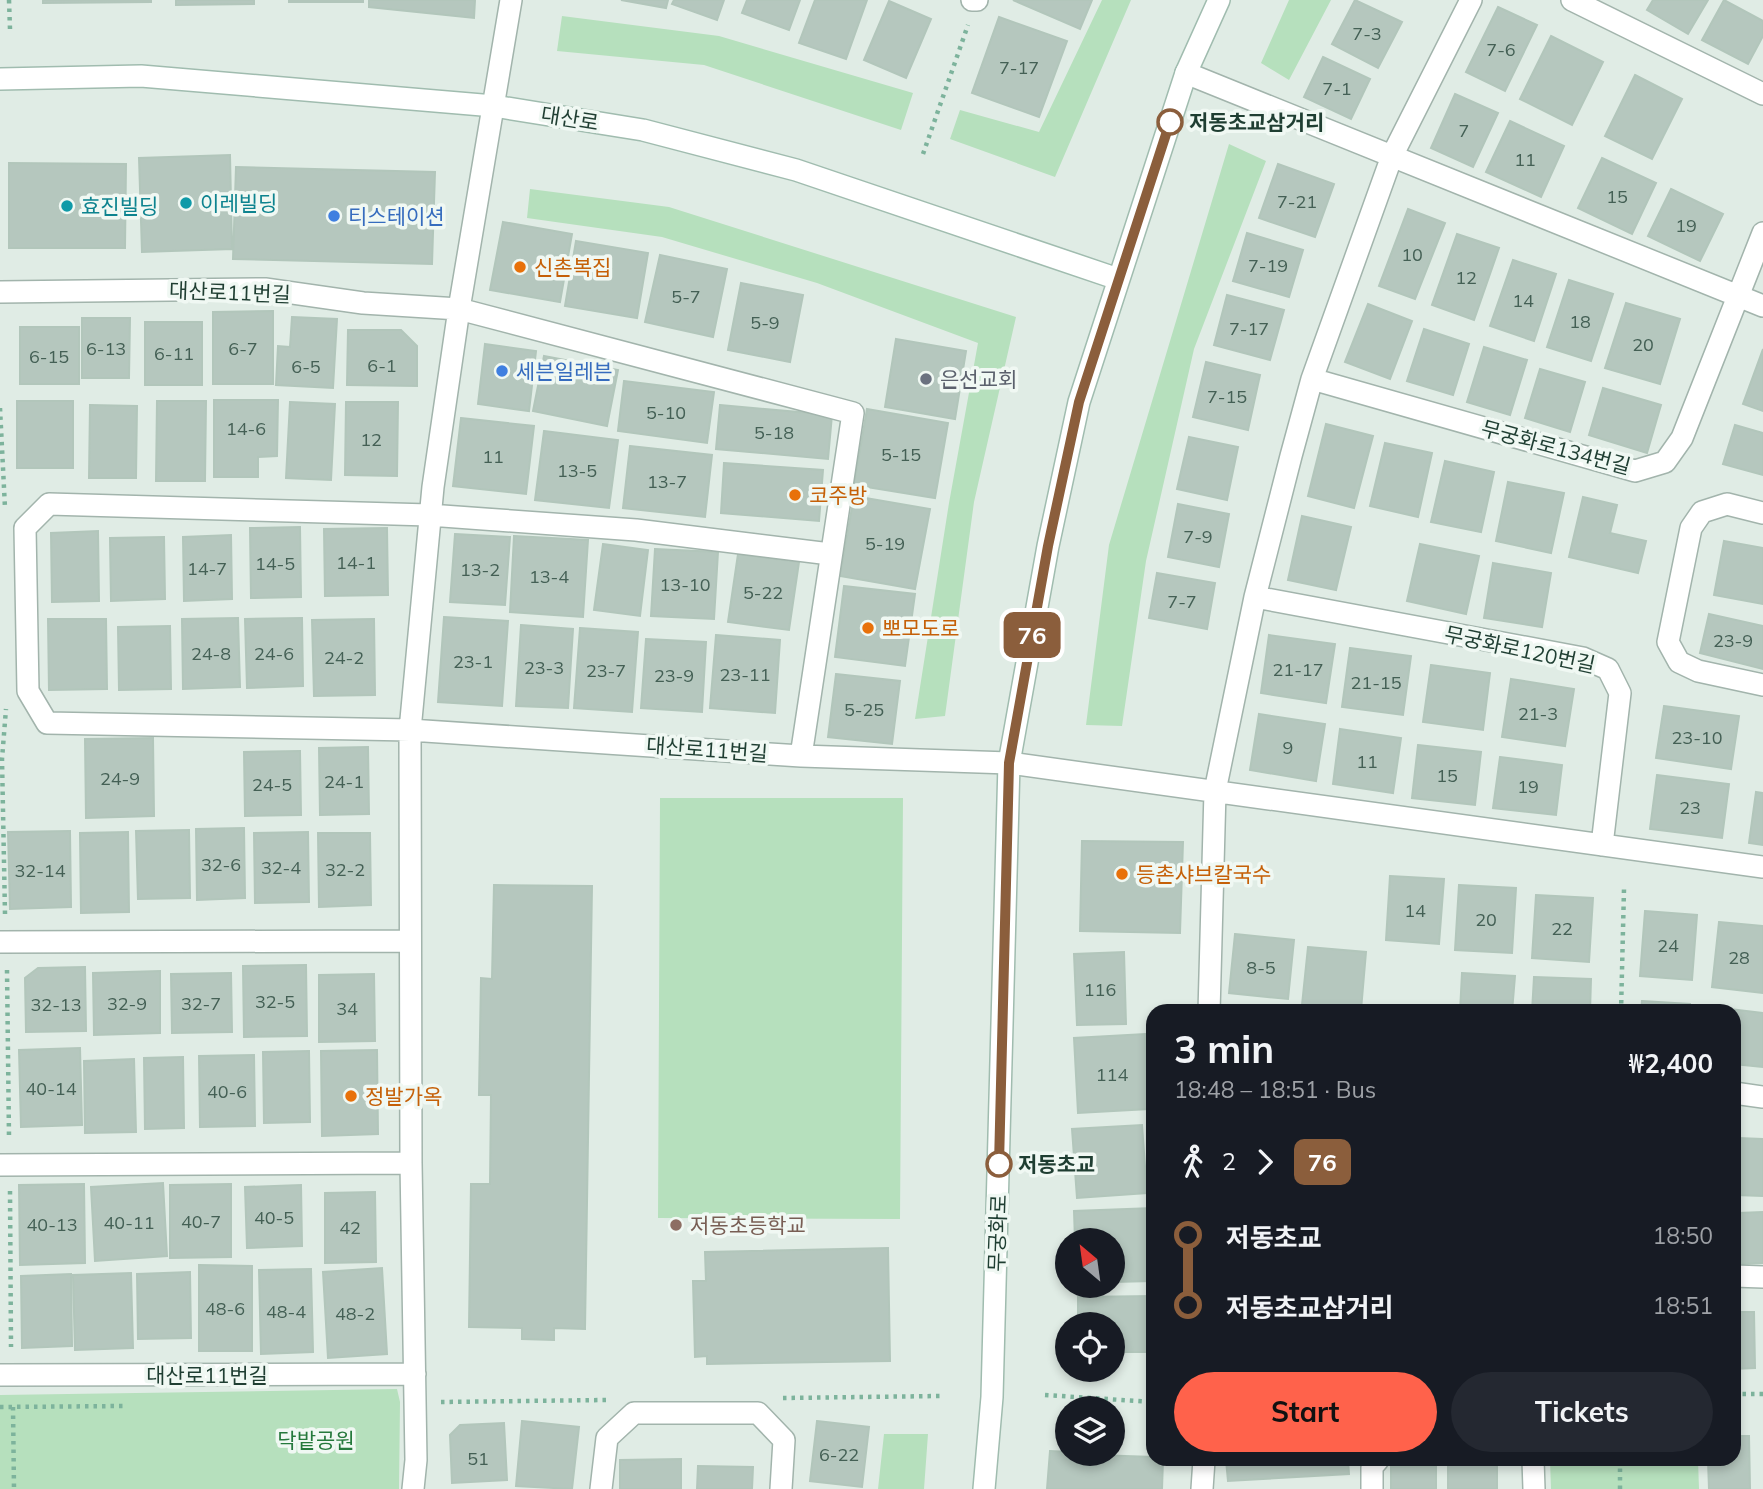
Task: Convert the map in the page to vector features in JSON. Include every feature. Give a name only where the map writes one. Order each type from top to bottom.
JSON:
[{"type":"street","points":[[413,1489],[416,1460],[409,941],[410,730],[429,515],[459,309],[511,0]]},
{"type":"street","name":"무궁화로","points":[[984,1489],[993,1383],[1009,763],[1048,546],[1079,402],[1186,73],[1219,0]]},
{"type":"street","points":[[1209,1004],[1215,791],[1255,597],[1312,379],[1392,156],[1471,0]]},
{"type":"street","points":[[1573,0],[1763,94]]},
{"type":"street","points":[[1186,73],[1763,306]]},
{"type":"street","name":"대산로","points":[[0,79],[141,76],[494,106],[643,130],[796,170],[1118,279]]},
{"type":"street","name":"무궁화로134번길","points":[[1312,379],[1635,471],[1665,462],[1682,438],[1763,233]]},
{"type":"street","name":"대산로11번길","points":[[0,292],[265,289],[363,303],[459,309],[853,413],[801,756],[410,730],[47,723],[28,691],[25,528],[49,504],[429,515]]},
{"type":"street","points":[[1763,513],[1727,505],[1702,512],[1691,528],[1668,642],[1679,662],[1698,671],[1763,685]]},
{"type":"street","points":[[429,515],[636,530],[830,554]]},
{"type":"street","name":"무궁화로120번길","points":[[1255,597],[1583,658],[1608,668],[1620,693],[1602,845]]},
{"type":"street","points":[[801,756],[1009,763],[1763,867]]},
{"type":"street","points":[[0,942],[409,941]]},
{"type":"street","points":[[1741,1094],[1763,1097]]},
{"type":"street","points":[[0,1165],[411,1163]]},
{"type":"street","points":[[1741,1276],[1763,1277]]},
{"type":"street","name":"대산로11번길","points":[[0,1375],[415,1374]]},
{"type":"street","points":[[601,1489],[607,1438],[634,1413],[758,1413],[784,1440],[781,1489]]},
{"type":"street","points":[[1202,1489],[1204,1466]]},
{"type":"street","points":[[1372,1489],[1374,1466]]},
{"type":"street","points":[[1533,1466],[1534,1489]]},
{"type":"path","points":[[9,0],[10,29]]},
{"type":"path","points":[[923,154],[975,0]]},
{"type":"path","points":[[1621,1004],[1624,889]]},
{"type":"path","points":[[7,970],[9,1138]]},
{"type":"path","points":[[10,1189],[12,1351]]},
{"type":"path","points":[[1741,1394],[1763,1394]]},
{"type":"path","points":[[1045,1395],[1146,1402]]},
{"type":"path","points":[[13,1407],[14,1489]]},
{"type":"path","points":[[1620,1466],[1620,1489]]},
{"type":"green space","points":[[1102,0],[1131,0],[1055,177],[950,139],[960,110],[1039,132]]},
{"type":"green space","points":[[1289,0],[1331,0],[1289,80],[1261,63]]},
{"type":"green space","points":[[562,16],[719,36],[913,93],[901,130],[704,65],[557,51]]},
{"type":"green space","points":[[1229,144],[1266,161],[1194,349],[1146,561],[1122,726],[1086,725],[1109,545]]},
{"type":"green space","points":[[530,189],[669,207],[1016,317],[974,502],[945,716],[915,719],[949,503],[978,343],[817,283],[662,237],[527,218]]},
{"type":"green space","points":[[660,798],[903,798],[900,1219],[658,1218]]},
{"type":"green space","name":"닥밭공원","points":[[397,1389],[400,1402],[399,1489],[0,1489],[0,1395]]},
{"type":"green space","points":[[884,1434],[928,1434],[924,1489],[878,1489]]},
{"type":"green space","points":[[1550,1466],[1698,1466],[1699,1489],[1551,1489]]},
{"type":"building","points":[[43,0],[151,0],[151,2],[43,3]]},
{"type":"building","points":[[176,0],[254,0],[254,4],[176,5]]},
{"type":"building","points":[[363,0],[363,2],[289,2]]},
{"type":"building","points":[[369,0],[475,0],[474,18],[369,7]]},
{"type":"building","points":[[621,0],[668,0],[666,8]]},
{"type":"building","points":[[674,0],[724,0],[717,20],[672,4]]},
{"type":"building","points":[[747,0],[800,0],[789,30],[742,13]]},
{"type":"building","points":[[815,0],[867,0],[846,59],[799,43]]},
{"type":"building","points":[[1013,0],[1092,0],[1080,29]]},
{"type":"building","points":[[1355,0],[1402,22],[1378,68],[1332,44]]},
{"type":"building","points":[[1653,0],[1708,0],[1688,34],[1647,10]]},
{"type":"building","points":[[1724,0],[1763,21],[1763,36],[1748,64],[1702,40]]},
{"type":"building","points":[[889,1],[931,19],[906,78],[864,60]]},
{"type":"building","points":[[1498,7],[1537,25],[1505,91],[1466,72]]},
{"type":"building","points":[[999,17],[1067,41],[1039,117],[972,93]]},
{"type":"building","points":[[1551,36],[1603,62],[1572,125],[1520,99]]},
{"type":"building","points":[[1323,57],[1370,79],[1351,119],[1304,97]]},
{"type":"building","points":[[1635,75],[1682,99],[1652,159],[1605,136]]},
{"type":"building","points":[[1455,94],[1498,113],[1473,167],[1431,148]]},
{"type":"building","points":[[1510,121],[1564,146],[1541,197],[1486,172]]},
{"type":"building","name":"이레빌딩","points":[[230,155],[232,249],[142,252],[139,158]]},
{"type":"building","points":[[1602,158],[1656,183],[1632,234],[1578,208]]},
{"type":"building","name":"효진빌딩","points":[[9,163],[126,164],[125,248],[9,248]]},
{"type":"building","points":[[1278,164],[1334,184],[1315,237],[1259,218]]},
{"type":"building","name":"티스테이션","points":[[236,167],[435,172],[432,264],[233,259]]},
{"type":"building","points":[[1671,189],[1723,214],[1700,261],[1648,236]]},
{"type":"building","points":[[1408,209],[1445,223],[1415,299],[1379,286]]},
{"type":"building","points":[[503,222],[572,234],[560,302],[490,290]]},
{"type":"building","points":[[1247,233],[1303,250],[1289,297],[1233,281]]},
{"type":"building","points":[[1457,234],[1499,248],[1474,320],[1432,305]]},
{"type":"building","points":[[576,241],[648,253],[637,318],[565,306]]},
{"type":"building","points":[[660,255],[727,269],[713,337],[645,322]]},
{"type":"building","points":[[1513,260],[1556,274],[1534,341],[1490,326]]},
{"type":"building","points":[[1569,280],[1613,294],[1591,361],[1547,347]]},
{"type":"building","points":[[741,283],[803,295],[790,362],[728,350]]},
{"type":"building","points":[[1227,295],[1284,310],[1270,360],[1214,345]]},
{"type":"building","points":[[1626,303],[1680,319],[1660,384],[1605,368]]},
{"type":"building","points":[[1368,304],[1412,321],[1390,379],[1345,362]]},
{"type":"building","points":[[273,311],[273,384],[213,384],[213,312]]},
{"type":"building","points":[[292,317],[337,319],[333,388],[276,385],[278,346],[290,347]]},
{"type":"building","points":[[82,318],[130,318],[129,378],[82,378]]},
{"type":"building","points":[[145,322],[202,322],[202,385],[145,385]]},
{"type":"building","points":[[20,327],[79,327],[79,384],[20,384]]},
{"type":"building","points":[[1424,329],[1469,344],[1453,395],[1407,381]]},
{"type":"building","points":[[348,330],[401,330],[417,346],[417,386],[347,385]]},
{"type":"building","name":"은선교회","points":[[896,339],[966,351],[955,419],[885,407]]},
{"type":"building","points":[[485,344],[536,351],[529,411],[478,404]]},
{"type":"building","points":[[1484,347],[1527,360],[1510,415],[1467,402]]},
{"type":"building","points":[[1763,349],[1763,411],[1743,404]]},
{"type":"building","points":[[544,356],[618,370],[607,426],[533,411]]},
{"type":"building","points":[[1206,362],[1260,375],[1248,430],[1193,417]]},
{"type":"building","points":[[1540,369],[1585,382],[1570,432],[1525,418]]},
{"type":"building","points":[[624,381],[714,392],[707,443],[618,431]]},
{"type":"building","points":[[1603,388],[1661,405],[1647,453],[1589,435]]},
{"type":"building","points":[[214,400],[278,400],[277,456],[258,457],[258,477],[214,477]]},
{"type":"building","points":[[17,401],[73,401],[73,468],[17,468]]},
{"type":"building","points":[[157,401],[206,401],[205,481],[156,481]]},
{"type":"building","points":[[290,402],[335,404],[331,480],[286,478]]},
{"type":"building","points":[[346,402],[398,402],[397,476],[345,475]]},
{"type":"building","points":[[90,405],[137,406],[136,478],[89,478]]},
{"type":"building","points":[[720,405],[832,415],[828,459],[716,449]]},
{"type":"building","points":[[867,409],[948,423],[935,498],[854,485]]},
{"type":"building","points":[[461,418],[534,426],[526,494],[453,486]]},
{"type":"building","points":[[1326,424],[1373,436],[1354,508],[1308,496]]},
{"type":"building","points":[[1735,425],[1763,433],[1763,475],[1723,464]]},
{"type":"building","points":[[544,431],[618,440],[609,508],[535,500]]},
{"type":"building","points":[[1189,437],[1238,447],[1227,500],[1177,489]]},
{"type":"building","points":[[1385,443],[1432,453],[1418,517],[1370,506]]},
{"type":"building","points":[[630,446],[712,455],[705,517],[623,508]]},
{"type":"building","points":[[1445,461],[1494,472],[1481,532],[1431,522]]},
{"type":"building","points":[[724,463],[823,470],[819,521],[721,513]]},
{"type":"building","points":[[1508,482],[1564,493],[1551,553],[1496,541]]},
{"type":"building","points":[[854,496],[930,509],[915,589],[840,576]]},
{"type":"building","points":[[1583,497],[1617,505],[1610,533],[1646,541],[1638,573],[1569,557]]},
{"type":"building","points":[[1178,504],[1229,514],[1219,567],[1168,557]]},
{"type":"building","points":[[1302,516],[1351,527],[1336,590],[1288,580]]},
{"type":"building","points":[[300,527],[301,597],[251,598],[250,528]]},
{"type":"building","points":[[387,528],[388,595],[325,596],[324,529]]},
{"type":"building","points":[[98,531],[99,601],[52,602],[51,533]]},
{"type":"building","points":[[455,534],[510,537],[505,605],[450,602]]},
{"type":"building","points":[[231,535],[232,599],[184,601],[183,537]]},
{"type":"building","points":[[514,536],[588,540],[583,617],[510,612]]},
{"type":"building","points":[[164,537],[165,599],[111,601],[110,538]]},
{"type":"building","points":[[1724,541],[1763,548],[1763,604],[1714,595]]},
{"type":"building","points":[[603,544],[648,550],[640,616],[594,610]]},
{"type":"building","points":[[1420,544],[1479,556],[1466,614],[1407,601]]},
{"type":"building","points":[[655,549],[718,552],[714,619],[651,616]]},
{"type":"building","points":[[738,554],[799,562],[789,630],[728,622]]},
{"type":"building","points":[[1493,563],[1551,573],[1542,627],[1484,618]]},
{"type":"building","points":[[1157,573],[1215,583],[1207,629],[1149,618]]},
{"type":"building","points":[[844,586],[915,594],[905,666],[835,657]]},
{"type":"building","points":[[1709,614],[1763,626],[1763,669],[1700,653]]},
{"type":"building","points":[[444,617],[508,621],[502,706],[438,702]]},
{"type":"building","points":[[238,618],[240,687],[183,689],[182,619]]},
{"type":"building","points":[[302,618],[303,686],[247,688],[245,619]]},
{"type":"building","points":[[48,619],[106,619],[107,689],[49,690]]},
{"type":"building","points":[[374,619],[375,695],[314,696],[312,620]]},
{"type":"building","points":[[521,625],[573,629],[568,708],[516,706]]},
{"type":"building","points":[[170,626],[171,689],[119,690],[118,627]]},
{"type":"building","points":[[580,628],[638,632],[632,712],[574,708]]},
{"type":"building","points":[[716,635],[780,640],[775,713],[710,708]]},
{"type":"building","points":[[1269,635],[1335,644],[1326,703],[1261,693]]},
{"type":"building","points":[[646,639],[706,642],[702,712],[641,708]]},
{"type":"building","points":[[1350,648],[1411,656],[1403,715],[1342,707]]},
{"type":"building","points":[[1431,665],[1490,673],[1483,730],[1423,722]]},
{"type":"building","points":[[836,674],[900,681],[892,744],[828,737]]},
{"type":"building","points":[[1511,679],[1574,689],[1565,746],[1502,737]]},
{"type":"building","points":[[1664,706],[1739,716],[1731,769],[1656,758]]},
{"type":"building","points":[[1259,714],[1325,724],[1316,781],[1250,770]]},
{"type":"building","points":[[1340,729],[1401,738],[1393,793],[1333,784]]},
{"type":"building","points":[[153,738],[154,816],[86,818],[85,739]]},
{"type":"building","points":[[1418,745],[1481,752],[1475,805],[1412,798]]},
{"type":"building","points":[[368,747],[369,814],[320,815],[319,748]]},
{"type":"building","points":[[300,751],[301,815],[245,816],[244,752]]},
{"type":"building","points":[[1500,757],[1562,765],[1556,815],[1493,808]]},
{"type":"building","points":[[1657,775],[1729,784],[1722,838],[1650,829]]},
{"type":"building","points":[[1756,792],[1763,793],[1763,845],[1749,843]]},
{"type":"building","points":[[244,828],[245,898],[197,900],[196,829]]},
{"type":"building","points":[[189,830],[190,898],[138,899],[136,831]]},
{"type":"building","points":[[70,831],[71,907],[10,909],[8,832]]},
{"type":"building","points":[[128,832],[129,912],[81,913],[80,833]]},
{"type":"building","points":[[308,832],[309,902],[255,903],[254,833]]},
{"type":"building","points":[[318,833],[370,833],[371,905],[319,907]]},
{"type":"building","points":[[1082,841],[1183,842],[1180,933],[1080,931]]},
{"type":"building","points":[[1390,876],[1444,879],[1439,944],[1386,940]]},
{"type":"building","points":[[494,885],[592,886],[585,1329],[554,1328],[554,1340],[522,1339],[522,1328],[469,1327],[471,1184],[490,1184],[491,1095],[479,1095],[481,978],[492,979]]},
{"type":"building","points":[[1459,885],[1516,888],[1512,953],[1455,950]]},
{"type":"building","points":[[1536,895],[1593,898],[1589,962],[1532,958]]},
{"type":"building","points":[[1645,911],[1697,915],[1692,980],[1640,976]]},
{"type":"building","points":[[1719,922],[1763,926],[1763,993],[1712,987]]},
{"type":"building","points":[[1235,934],[1294,940],[1288,999],[1229,993]]},
{"type":"building","points":[[1308,947],[1366,952],[1362,1004],[1302,1004]]},
{"type":"building","points":[[1124,952],[1126,1024],[1077,1025],[1074,954]]},
{"type":"building","points":[[306,965],[307,1036],[244,1037],[243,966]]},
{"type":"building","points":[[85,967],[86,1031],[26,1032],[25,978],[38,968]]},
{"type":"building","points":[[160,971],[160,1033],[94,1035],[93,973]]},
{"type":"building","points":[[231,973],[232,1032],[172,1033],[171,974]]},
{"type":"building","points":[[1462,973],[1515,976],[1513,1004],[1460,1004]]},
{"type":"building","points":[[374,974],[375,1041],[319,1042],[319,975]]},
{"type":"building","points":[[1534,977],[1591,979],[1590,1004],[1532,1004]]},
{"type":"building","points":[[1642,1001],[1690,1004],[1642,1004]]},
{"type":"building","points":[[1741,1010],[1763,1013],[1763,1067],[1741,1065]]},
{"type":"building","points":[[1145,1034],[1146,1109],[1078,1113],[1074,1038]]},
{"type":"building","points":[[80,1048],[82,1125],[21,1127],[19,1050]]},
{"type":"building","points":[[377,1050],[378,1134],[322,1136],[321,1051]]},
{"type":"building","points":[[309,1051],[310,1122],[264,1123],[263,1052]]},
{"type":"building","points":[[254,1055],[255,1126],[200,1127],[199,1056]]},
{"type":"building","points":[[183,1057],[184,1128],[145,1129],[144,1058]]},
{"type":"building","points":[[134,1059],[136,1132],[85,1133],[84,1061]]},
{"type":"building","points":[[1142,1125],[1146,1193],[1077,1198],[1072,1129]]},
{"type":"building","points":[[1741,1138],[1763,1139],[1763,1196],[1741,1195]]},
{"type":"building","points":[[163,1183],[167,1256],[95,1261],[91,1187]]},
{"type":"building","points":[[84,1184],[85,1263],[20,1265],[19,1185]]},
{"type":"building","points":[[231,1184],[231,1257],[170,1258],[170,1185]]},
{"type":"building","points":[[301,1185],[302,1246],[247,1248],[245,1187]]},
{"type":"building","points":[[375,1192],[376,1262],[325,1263],[325,1193]]},
{"type":"building","points":[[1146,1208],[1146,1281],[1125,1282],[1125,1228],[1075,1228],[1074,1211]]},
{"type":"building","points":[[1763,1212],[1763,1263],[1741,1264],[1741,1213]]},
{"type":"building","points":[[888,1248],[890,1361],[707,1364],[707,1356],[695,1357],[693,1281],[706,1281],[705,1252]]},
{"type":"building","points":[[199,1265],[252,1266],[252,1351],[199,1351]]},
{"type":"building","points":[[382,1268],[387,1354],[328,1358],[323,1272]]},
{"type":"building","points":[[311,1269],[313,1352],[261,1354],[259,1270]]},
{"type":"building","points":[[190,1272],[191,1338],[138,1339],[137,1274]]},
{"type":"building","points":[[131,1273],[133,1348],[75,1350],[73,1275]]},
{"type":"building","points":[[71,1274],[72,1346],[22,1348],[21,1276]]},
{"type":"building","points":[[1146,1296],[1146,1352],[1125,1352],[1125,1312],[1078,1312],[1078,1298]]},
{"type":"building","points":[[1741,1312],[1754,1312],[1755,1368],[1741,1369]]},
{"type":"building","points":[[522,1421],[579,1427],[572,1489],[516,1486]]},
{"type":"building","points":[[817,1421],[869,1427],[862,1487],[810,1481]]},
{"type":"building","points":[[504,1423],[507,1480],[452,1483],[450,1435],[460,1425]]},
{"type":"building","points":[[1741,1436],[1749,1436],[1750,1489],[1709,1489],[1708,1466],[1741,1466]]},
{"type":"building","points":[[1050,1451],[1055,1451],[1055,1466],[1125,1466],[1125,1456],[1146,1457],[1146,1466],[1163,1466],[1162,1489],[1047,1489]]},
{"type":"building","points":[[681,1459],[681,1489],[620,1489],[620,1460]]},
{"type":"building","points":[[698,1466],[753,1467],[752,1489],[697,1489]]},
{"type":"building","points":[[1227,1466],[1348,1466],[1349,1474],[1228,1481]]},
{"type":"building","points":[[1436,1466],[1436,1489],[1391,1489],[1391,1467]]},
{"type":"building","points":[[1448,1466],[1497,1466],[1497,1489],[1448,1489]]},
{"type":"bus line","name":"76","points":[[999,1164],[1009,763],[1048,546],[1079,402],[1170,122]]},
{"type":"place","name":"저동초교삼거리","points":[[1170,122]]},
{"type":"place","name":"이레빌딩","points":[[186,203]]},
{"type":"place","name":"효진빌딩","points":[[67,206]]},
{"type":"place","name":"티스테이션","points":[[334,216]]},
{"type":"place","name":"신촌복집","points":[[520,267]]},
{"type":"place","name":"세븐일레븐","points":[[502,371]]},
{"type":"place","name":"은선교회","points":[[926,379]]},
{"type":"place","name":"코주방","points":[[795,495]]},
{"type":"place","name":"뽀모도로","points":[[868,628]]},
{"type":"place","name":"등촌샤브칼국수","points":[[1122,874]]},
{"type":"place","name":"정발가옥","points":[[351,1096]]},
{"type":"place","name":"저동초교","points":[[999,1164]]},
{"type":"place","name":"저동초등학교","points":[[676,1225]]}]
